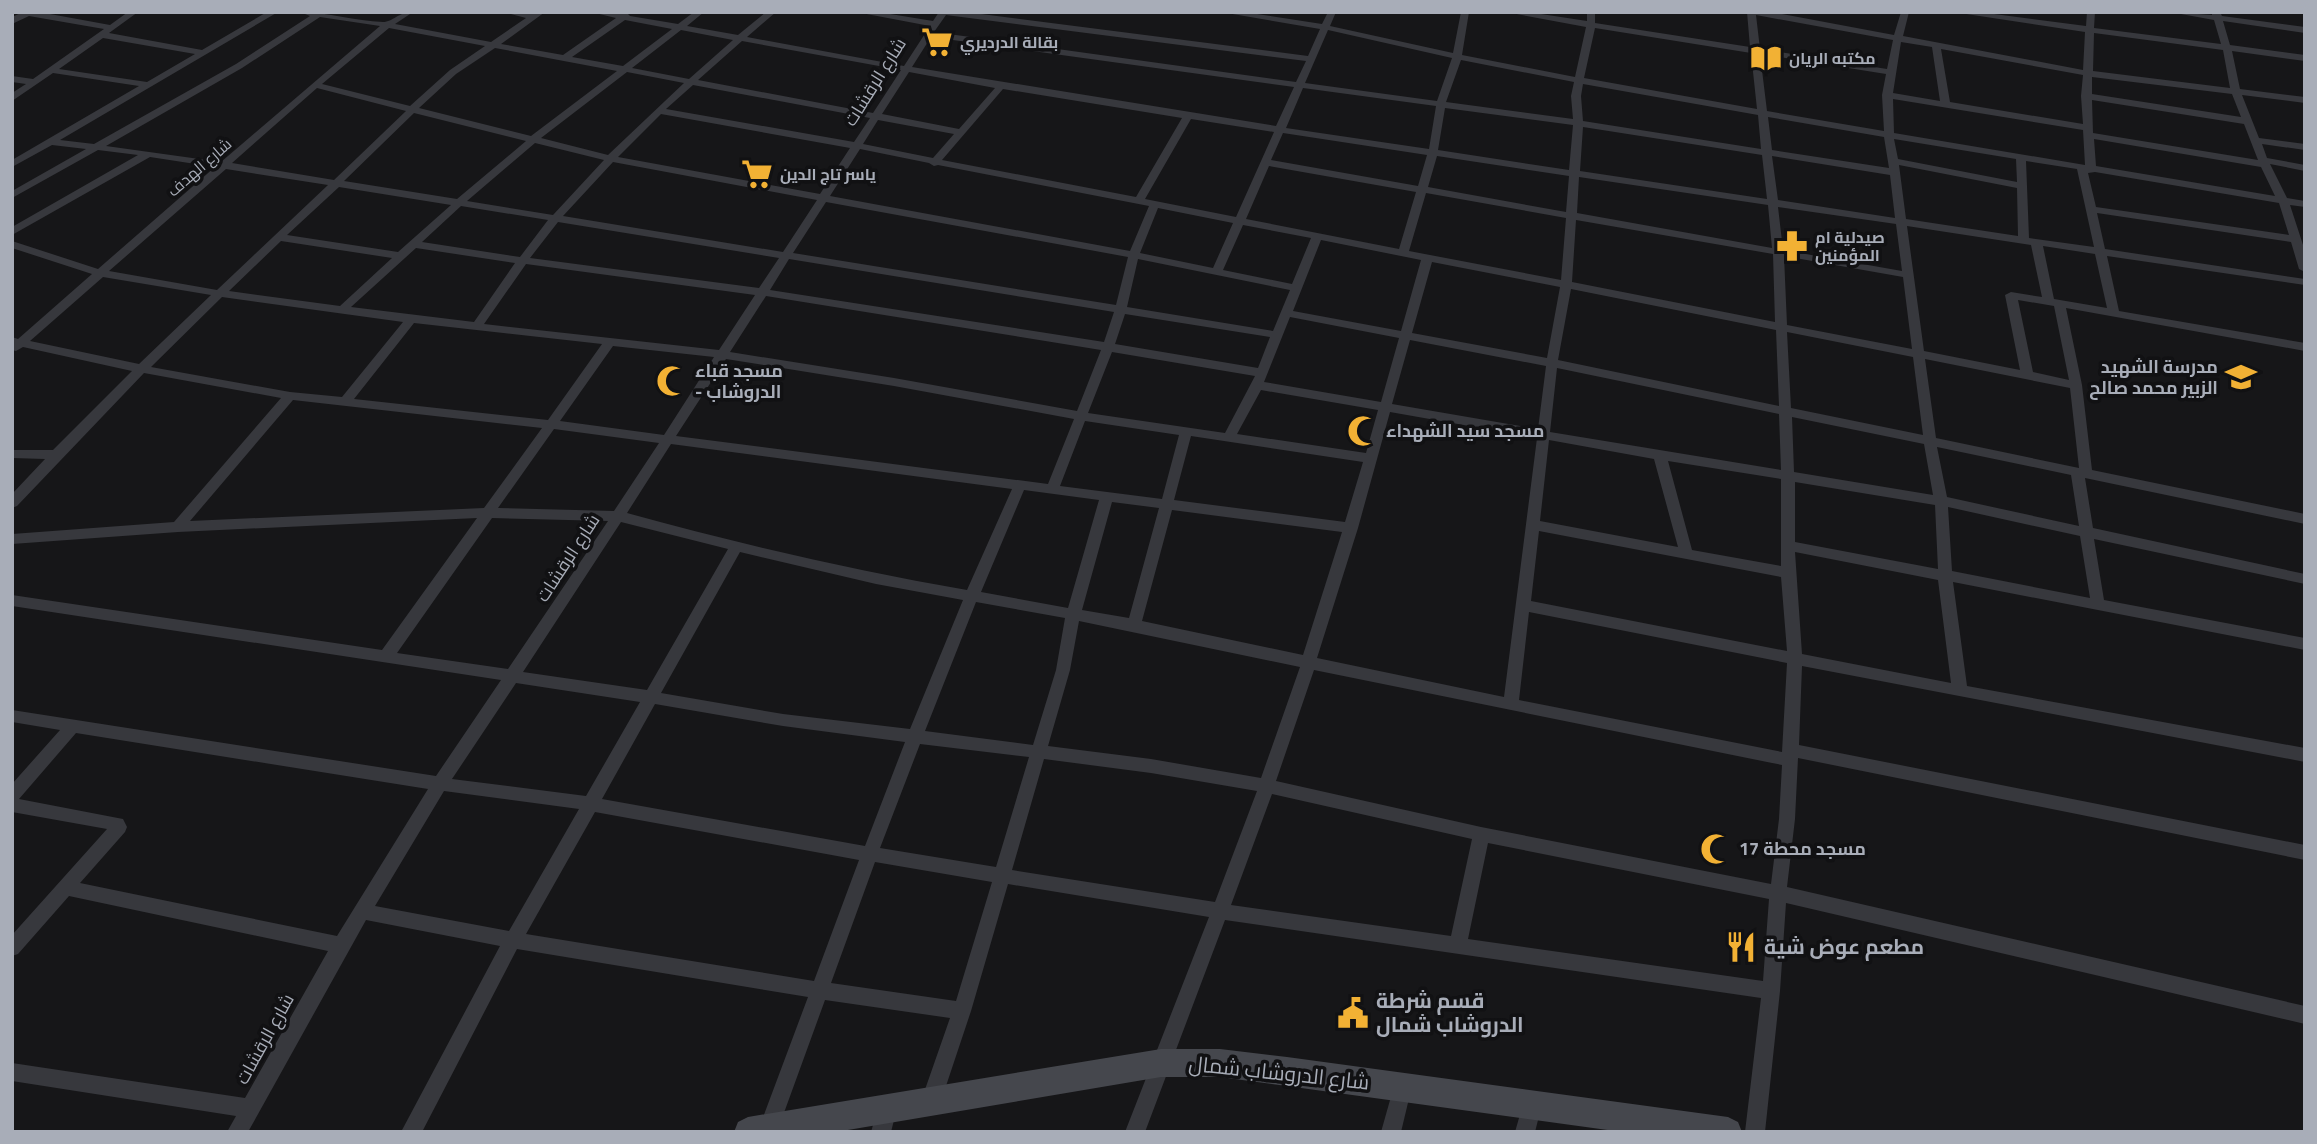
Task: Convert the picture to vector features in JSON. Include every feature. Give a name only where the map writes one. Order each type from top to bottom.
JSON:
[{"type":"street","points":[[12,21],[30,12],[112,28]]},
{"type":"street","points":[[12,99],[134,12]]},
{"type":"street","points":[[12,164],[274,12]]},
{"type":"street","points":[[304,12],[387,25],[960,132]]},
{"type":"street","name":"شارع الهدف","points":[[15,345],[315,85],[387,25],[409,12]]},
{"type":"street","points":[[507,12],[537,15]]},
{"type":"street","points":[[595,12],[626,15],[1001,86],[1188,116],[2305,282]]},
{"type":"street","points":[[343,309],[458,203],[531,141],[701,12]]},
{"type":"street","points":[[477,326],[521,262],[555,219],[611,159],[689,81],[772,12]]},
{"type":"street","points":[[860,12],[938,20],[1203,58],[1310,59]]},
{"type":"street","points":[[1032,23],[1042,12]]},
{"type":"street","points":[[1225,12],[1325,27],[1457,57],[1887,135],[2284,203],[2305,204]]},
{"type":"street","points":[[1217,271],[1332,12]]},
{"type":"street","points":[[1403,253],[1433,152],[1441,104],[1457,57],[1465,12]]},
{"type":"street","points":[[1510,12],[1891,72]]},
{"type":"street","points":[[1511,705],[1552,363],[1566,285],[1578,123],[1576,96],[1591,26],[1591,12]]},
{"type":"street","points":[[1755,1132],[1787,819],[1795,658],[1788,573],[1788,475],[1778,251],[1764,150],[1753,12],[2086,73],[2305,100]]},
{"type":"street","points":[[1905,12],[1887,95],[1887,135],[1921,354],[1930,442],[1941,501],[1945,578],[1960,691]]},
{"type":"street","points":[[1957,12],[2090,32],[2305,58]]},
{"type":"street","points":[[2091,12],[2086,73],[2087,170],[2091,209],[2114,313]]},
{"type":"street","points":[[2174,12],[2217,15],[2305,30]]},
{"type":"street","points":[[12,195],[239,66],[317,15]]},
{"type":"street","points":[[12,503],[55,455],[218,293],[411,111],[453,72],[537,15]]},
{"type":"street","points":[[565,58],[626,15]]},
{"type":"street","points":[[2217,15],[2246,121],[2284,203],[2305,269]]},
{"type":"street","points":[[938,20],[1032,23],[1203,58],[1298,85],[1893,166],[2020,186]]},
{"type":"street","name":"شارع الرقشات","points":[[237,1132],[341,945],[440,784],[668,440],[720,354],[938,20]]},
{"type":"street","points":[[103,35],[203,53]]},
{"type":"street","points":[[1936,47],[1945,106]]},
{"type":"street","points":[[54,71],[149,85]]},
{"type":"street","points":[[12,79],[37,82]]},
{"type":"street","points":[[315,85],[611,159],[1134,255],[1297,288]]},
{"type":"street","points":[[934,163],[1001,86]]},
{"type":"street","points":[[1887,95],[1945,106],[2011,113],[2087,131],[2305,169]]},
{"type":"street","points":[[2086,96],[2246,121]]},
{"type":"street","points":[[660,111],[858,146],[2076,386]]},
{"type":"street","points":[[1138,202],[1188,116]]},
{"type":"street","points":[[2254,140],[2305,147]]},
{"type":"street","points":[[51,142],[336,183],[1278,335]]},
{"type":"street","points":[[12,232],[148,154]]},
{"type":"street","points":[[2021,158],[2024,239]]},
{"type":"street","points":[[1266,162],[1908,275]]},
{"type":"street","points":[[1052,490],[1108,347],[1121,309],[1134,255],[1154,206]]},
{"type":"street","points":[[2091,209],[2295,239]]},
{"type":"street","points":[[277,237],[400,257]]},
{"type":"street","points":[[1229,438],[1259,379],[1317,237]]},
{"type":"street","points":[[2036,241],[2076,386],[2081,473],[2098,605]]},
{"type":"street","points":[[12,244],[99,274],[218,293],[411,319],[720,354],[1186,433],[1370,458]]},
{"type":"street","points":[[414,244],[521,262],[761,292],[1108,347],[1385,406],[1941,501],[2087,530],[2305,579]]},
{"type":"street","points":[[1135,1132],[1267,786],[1309,661],[1351,527],[1427,259]]},
{"type":"street","points":[[2028,375],[2010,297],[2013,294],[2305,347]]},
{"type":"street","points":[[1286,313],[1552,363],[2305,519]]},
{"type":"street","points":[[345,402],[411,319]]},
{"type":"street","points":[[385,658],[610,341]]},
{"type":"street","points":[[15,345],[290,396],[549,424],[1018,487],[1351,527]]},
{"type":"street","points":[[178,527],[290,396]]},
{"type":"street","points":[[1134,625],[1186,433]]},
{"type":"street","points":[[12,454],[55,455]]},
{"type":"street","points":[[1660,455],[1686,553]]},
{"type":"street","points":[[758,1130],[819,991],[914,735],[970,595],[1018,487]]},
{"type":"street","points":[[931,1101],[962,1011],[1063,670],[1073,615],[1106,498]]},
{"type":"street","points":[[12,538],[178,527],[488,513],[618,516],[864,577],[1134,625],[1511,705],[2305,853]]},
{"type":"street","points":[[1532,525],[1788,573]]},
{"type":"street","points":[[1790,546],[1945,578],[2305,644]]},
{"type":"street","points":[[411,1132],[512,942],[736,547]]},
{"type":"street","points":[[12,600],[650,697],[783,720],[1151,766],[1267,786],[1481,834],[1778,893],[2305,1015]]},
{"type":"street","points":[[1522,605],[2305,755]]},
{"type":"street","points":[[12,716],[440,784],[592,804],[870,854],[1219,911],[1771,991]]},
{"type":"street","points":[[12,796],[72,727]]},
{"type":"street","points":[[12,805],[117,824],[119,827],[66,888],[19,932],[12,948]]},
{"type":"street","points":[[1458,946],[1481,834]]},
{"type":"street","points":[[66,888],[341,945]]},
{"type":"street","points":[[361,911],[512,942],[962,1011]]},
{"type":"street","name":"شارع الدروشاب شمال","points":[[758,1130],[884,1120],[931,1101],[1161,1063],[1220,1063],[1728,1132]]},
{"type":"street","points":[[13,1073],[248,1108]]},
{"type":"street","points":[[1391,1132],[1404,1086]]},
{"type":"street","points":[[1525,1132],[1532,1104]]},
{"type":"place","name":"بقالة الدرديري","points":[[937,42]]},
{"type":"place","name":"مكتبه الريان","points":[[1766,58]]},
{"type":"place","name":"ياسر تاج الدين","points":[[757,174]]},
{"type":"place","name":"صيدلية ام المؤمنين","points":[[1792,246]]},
{"type":"place","name":"مدرسة الشهيد الزبير محمد صالح","points":[[2241,377]]},
{"type":"place","name":"مسجد قباء - الدروشاب","points":[[672,381]]},
{"type":"place","name":"مسجد سيد الشهداء","points":[[1363,431]]},
{"type":"place","name":"مسجد محطة 17","points":[[1716,849]]},
{"type":"place","name":"مطعم عوض شية","points":[[1741,947]]},
{"type":"place","name":"قسم شرطة الدروشاب شمال","points":[[1353,1013]]}]
